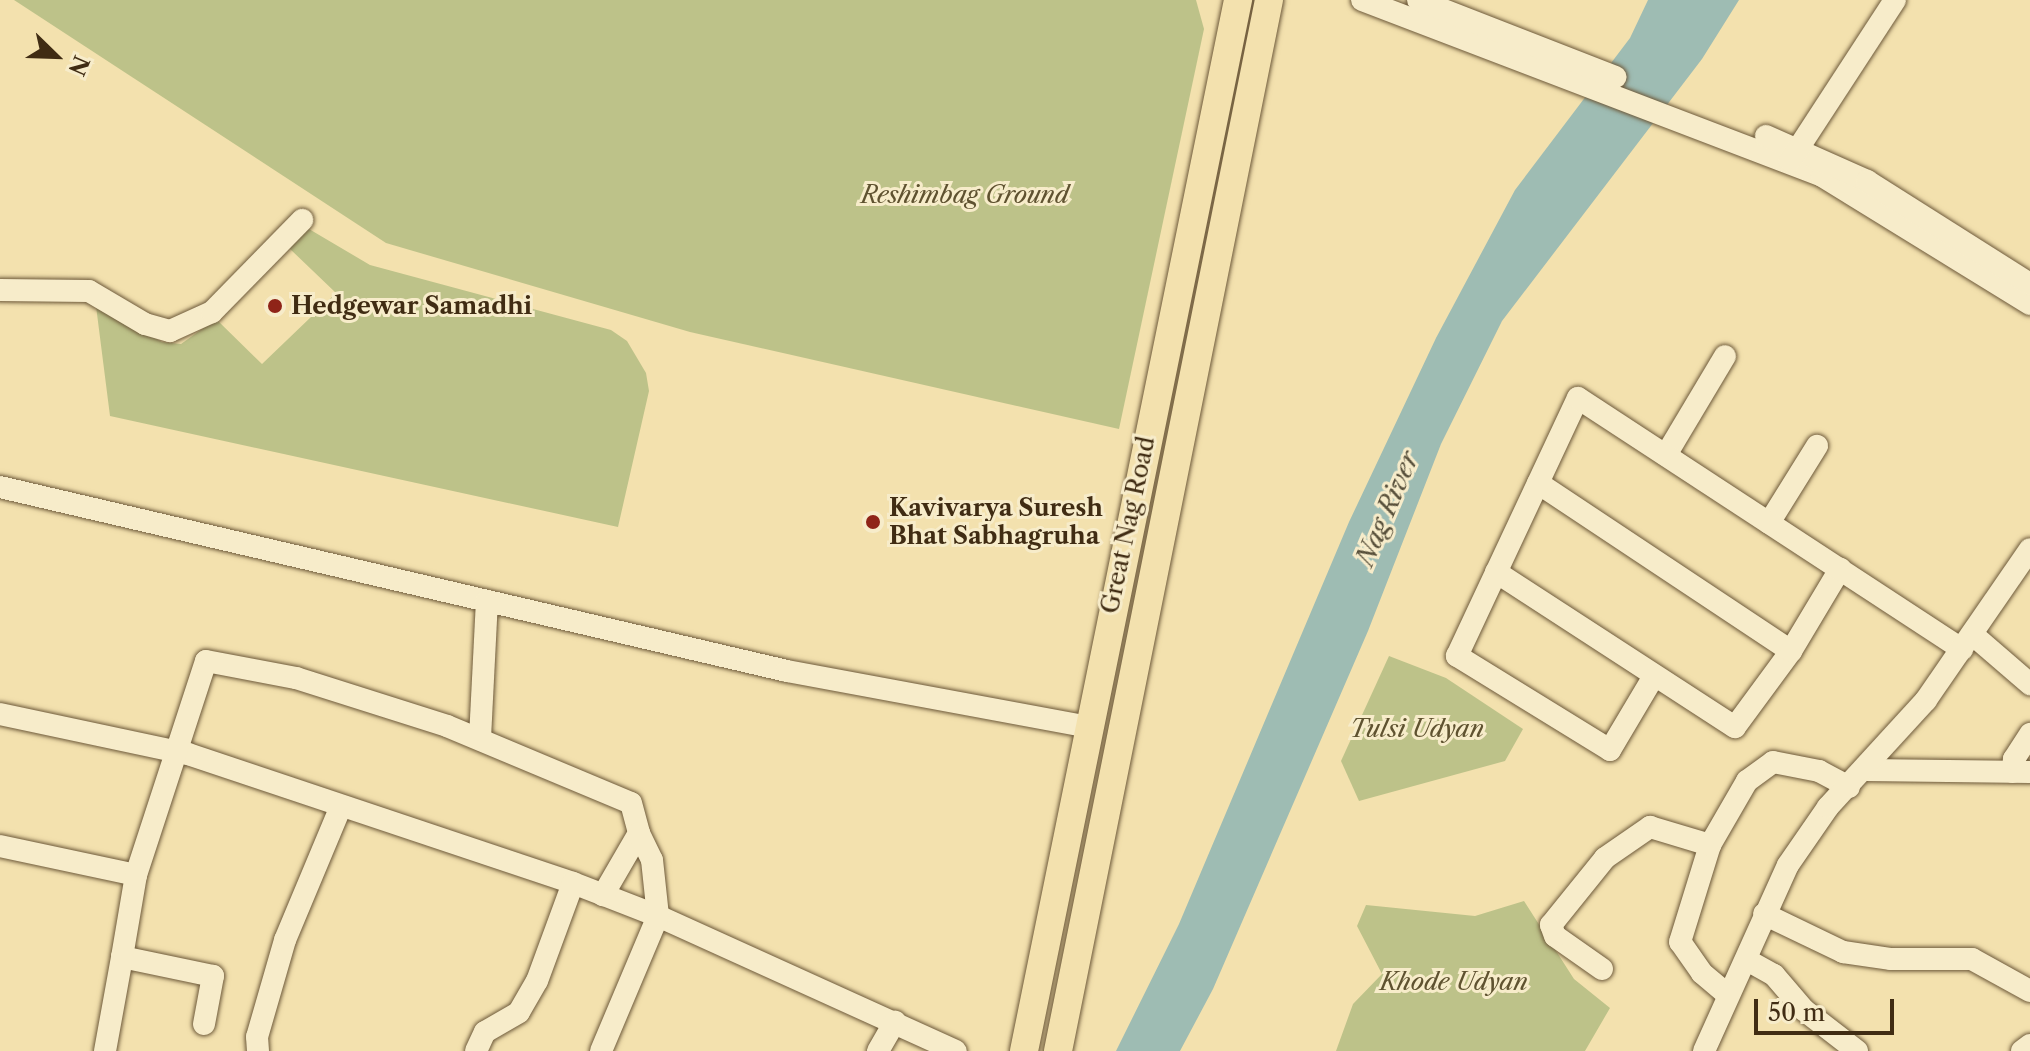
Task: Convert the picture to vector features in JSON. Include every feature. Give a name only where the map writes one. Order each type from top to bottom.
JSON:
[{"type":"main road","name":"Great Nag Road","points":[[1024,1051],[1238,0]]},
{"type":"main road","name":"Great Nag Road","points":[[1058,1051],[1269,0]]},
{"type":"street","points":[[1362,0],[1554,61]]},
{"type":"street","points":[[1418,0],[1554,61],[1867,181],[2030,284]]},
{"type":"street","points":[[1794,155],[1895,0]]},
{"type":"street","points":[[1794,155],[2030,304]]},
{"type":"street","points":[[0,290],[89,291],[145,324],[170,331],[212,312],[302,220]]},
{"type":"street","points":[[1666,455],[1725,356]]},
{"type":"street","points":[[1654,676],[1610,750],[1457,656],[1578,398],[1840,569],[1967,641],[2030,684]]},
{"type":"street","points":[[1769,523],[1817,446]]},
{"type":"street","points":[[1538,483],[1791,651]]},
{"type":"street","points":[[0,487],[787,671],[1088,727]]},
{"type":"street","points":[[1704,1051],[1788,865],[1849,787],[1926,700],[2030,549]]},
{"type":"street","points":[[1496,572],[1735,727],[1791,651],[1840,569]]},
{"type":"street","points":[[480,738],[487,601]]},
{"type":"street","points":[[105,1051],[136,875],[206,661],[296,678],[480,738],[631,803],[639,833],[652,860],[658,916],[601,1051]]},
{"type":"street","points":[[0,714],[176,752],[573,883],[658,916],[956,1051]]},
{"type":"street","points":[[1866,770],[2021,772],[2014,759],[2030,734]]},
{"type":"street","points":[[1728,995],[1702,973],[1680,942],[1688,904],[1710,845],[1747,781],[1773,762],[1819,771],[1849,787]]},
{"type":"street","points":[[258,1051],[257,1037],[285,940],[341,806]]},
{"type":"street","points":[[1602,969],[1555,936],[1551,925],[1605,858],[1650,827],[1710,845]]},
{"type":"street","points":[[603,895],[639,833]]},
{"type":"street","points":[[0,846],[136,875]]},
{"type":"street","points":[[476,1051],[485,1032],[519,1012],[531,991],[573,883]]},
{"type":"street","points":[[1764,914],[1843,952],[1891,959],[1972,959],[2030,991]]},
{"type":"street","points":[[122,957],[213,976],[204,1024]]},
{"type":"street","points":[[1747,960],[1774,975],[1804,1010],[1857,1051]]},
{"type":"street","points":[[878,1051],[895,1021]]},
{"type":"street","points":[[2022,1051],[2030,1045]]},
{"type":"green space","name":"Reshimbag Ground","points":[[14,0],[1196,0],[1204,29],[1119,429],[690,332],[386,243]]},
{"type":"green space","points":[[309,229],[370,265],[611,330],[627,341],[646,373],[649,391],[618,527],[110,416],[96,306],[162,342],[181,344],[216,319],[262,364],[336,293],[289,248]]},
{"type":"green space","name":"Tulsi Udyan","points":[[1389,656],[1446,678],[1523,729],[1505,761],[1359,801],[1341,761]]},
{"type":"green space","name":"Khode Udyan","points":[[1524,901],[1574,979],[1610,1008],[1585,1051],[1336,1051],[1353,1004],[1382,974],[1357,926],[1366,905],[1475,916]]},
{"type":"water","name":"Nag River","points":[[1648,0],[1739,0],[1702,59],[1502,321],[1441,444],[1368,631],[1213,989],[1180,1051],[1116,1051],[1179,924],[1349,522],[1436,338],[1515,190],[1630,38]]},
{"type":"place","name":"Hedgewar Samadhi","points":[[275,306]]},
{"type":"place","name":"Kavivarya Suresh Bhat Sabhagruha","points":[[873,522]]}]
